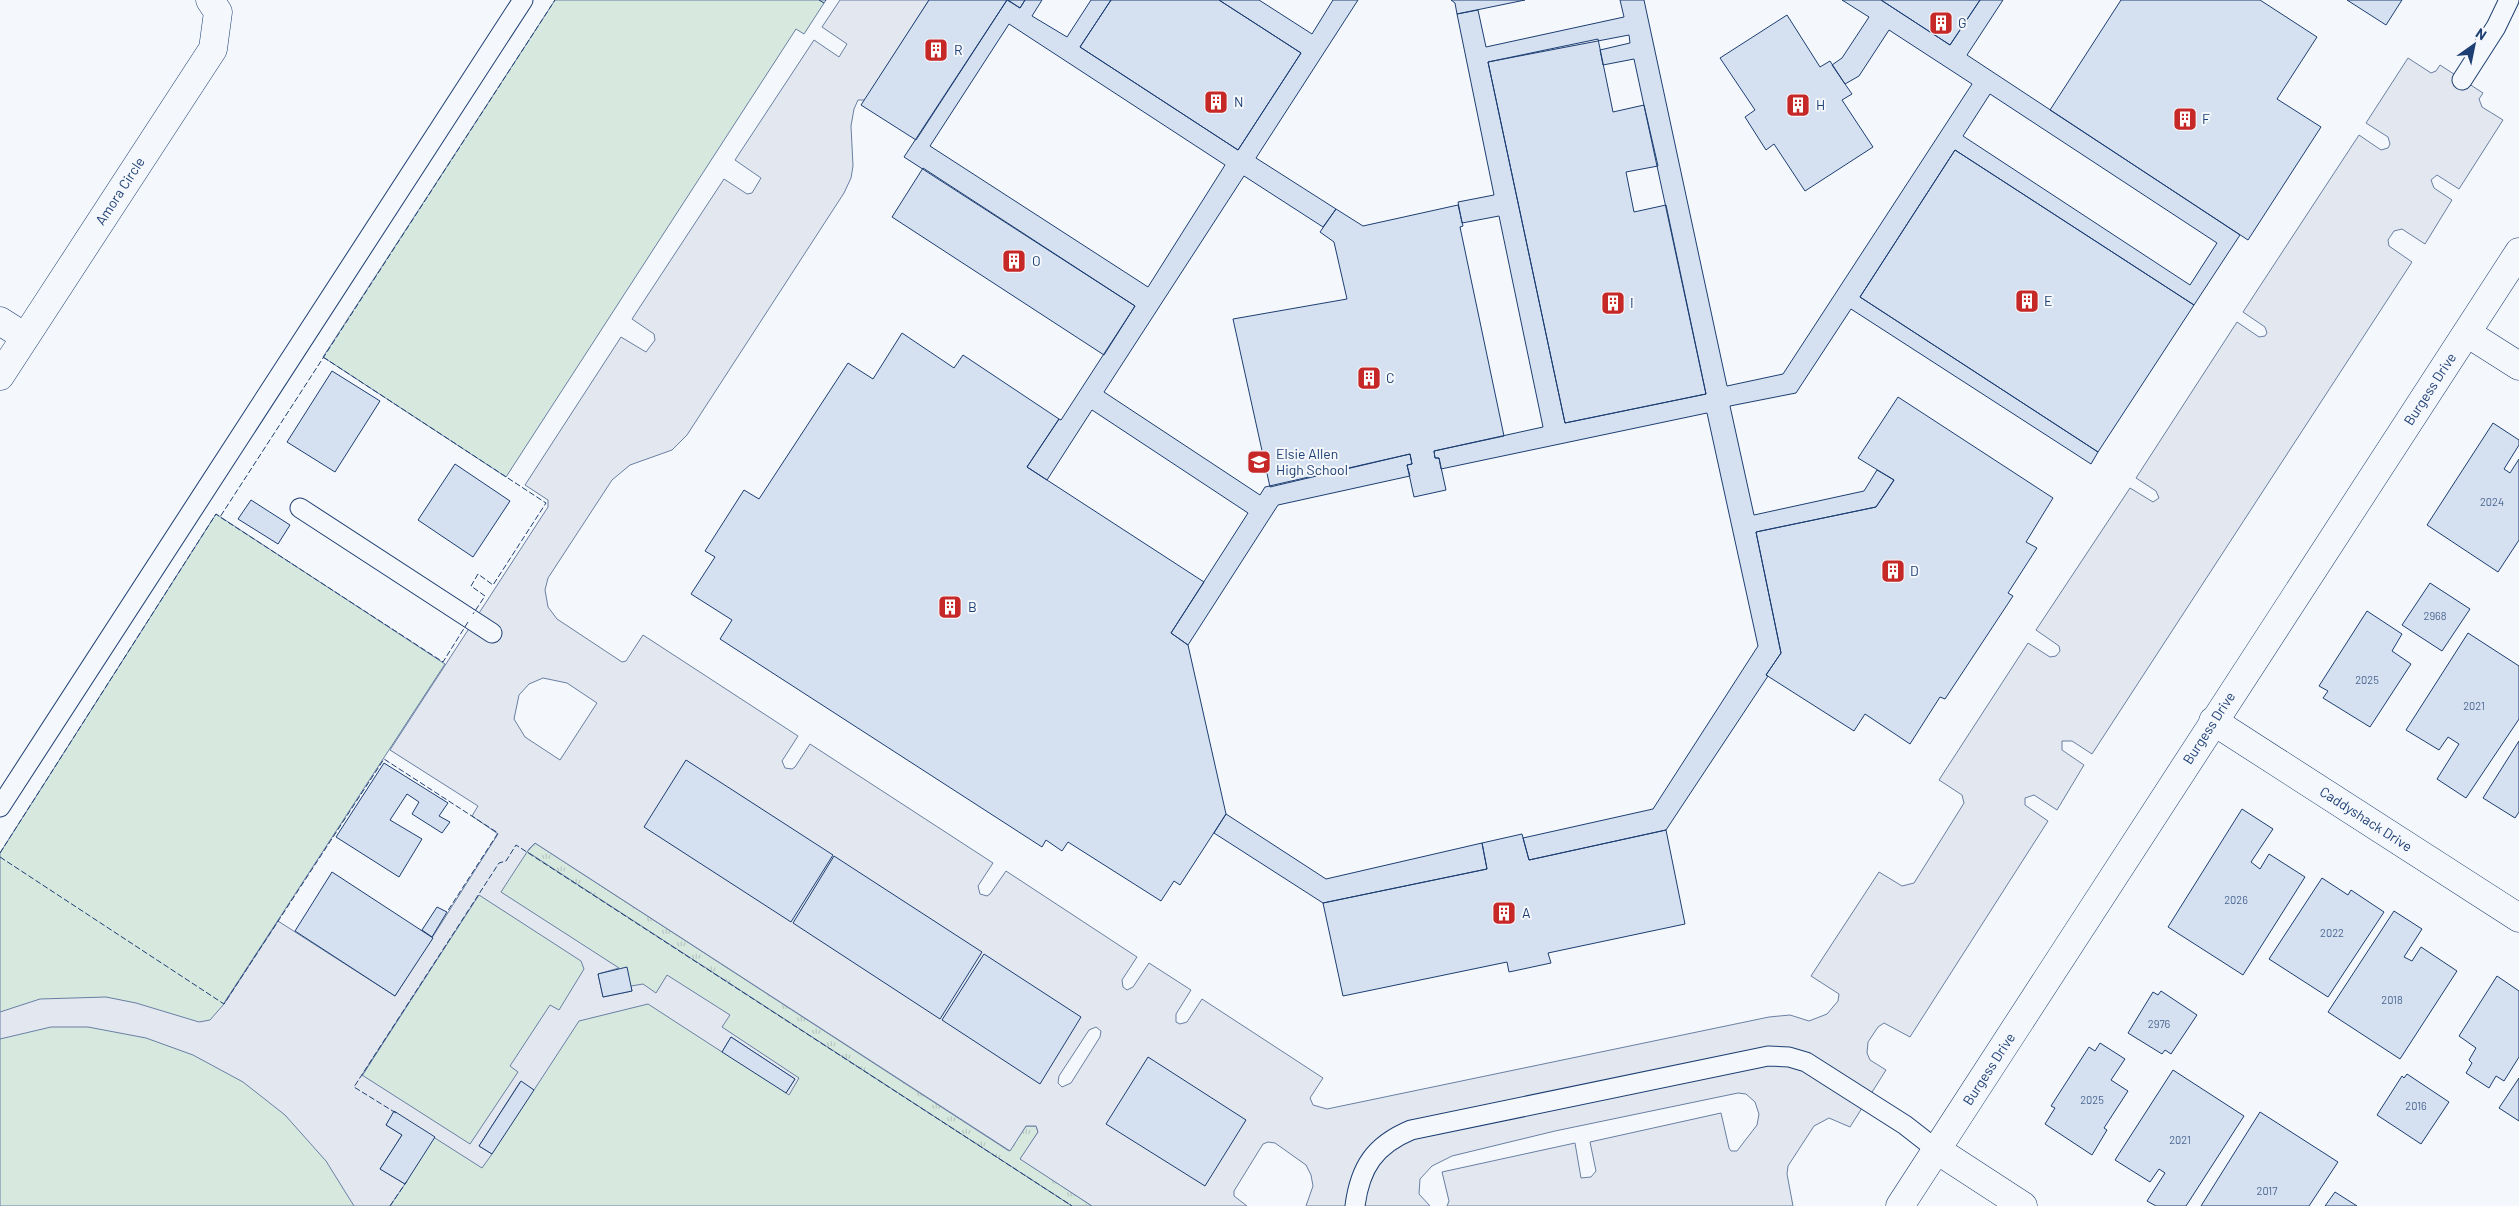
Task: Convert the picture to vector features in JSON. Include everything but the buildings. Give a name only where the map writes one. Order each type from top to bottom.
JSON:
[{"type":"street","name":"Amora Circle","points":[[0,376],[213,49],[218,12],[210,0]]},
{"type":"street","name":"Burgess Drive","points":[[1900,1206],[2519,252]]},
{"type":"street","points":[[0,321],[25,337]]},
{"type":"street","points":[[2467,333],[2519,366]]},
{"type":"street","name":"Caddyshack Drive","points":[[2213,721],[2519,918]]},
{"type":"street","points":[[1936,1150],[2023,1206]]},
{"type":"lane","points":[[0,807],[523,0]]},
{"type":"lane","points":[[2462,80],[2496,27],[2509,0]]},
{"type":"lane","points":[[300,508],[492,633]]},
{"type":"lane","points":[[1355,1206],[1357,1191],[1366,1167],[1377,1151],[1390,1139],[1411,1130],[1768,1056],[1789,1057],[1806,1062],[1905,1125],[1936,1150]]},
{"type":"green space","points":[[555,0],[826,0],[804,34],[796,29],[506,477],[323,357]]},
{"type":"green space","points":[[216,514],[445,664],[224,1003],[362,1076],[499,863],[520,847],[1072,1206],[0,1206],[0,853]]},
{"type":"green space","points":[[535,843],[1009,1151],[1026,1126],[1036,1126],[1038,1132],[1021,1159],[1092,1206],[1072,1206],[527,852]]},
{"type":"shaded area","points":[[840,0],[929,0],[865,100],[858,100],[854,109],[851,126],[853,166],[851,178],[844,193],[687,435],[672,450],[630,465],[612,480],[548,578],[545,590],[548,607],[557,619],[622,662],[626,661],[643,635],[798,736],[782,761],[785,768],[792,769],[795,767],[810,744],[993,863],[978,886],[980,894],[987,896],[990,894],[1006,871],[1137,957],[1122,980],[1123,987],[1127,990],[1133,987],[1149,963],[1191,990],[1176,1014],[1176,1022],[1180,1024],[1187,1022],[1202,999],[1323,1078],[1310,1098],[1313,1105],[1327,1109],[1769,1017],[1790,1015],[1809,1021],[1827,1014],[1838,1001],[1839,994],[1811,976],[1879,872],[1902,886],[1914,883],[1964,803],[1962,795],[1939,780],[2028,643],[2050,657],[2056,656],[2060,651],[2059,646],[2036,630],[2130,488],[2153,502],[2159,498],[2156,491],[2136,478],[2237,322],[2259,337],[2265,336],[2267,333],[2265,327],[2243,312],[2359,135],[2381,150],[2388,148],[2390,144],[2388,137],[2366,123],[2408,58],[2431,73],[2436,71],[2440,65],[2483,93],[2479,99],[2482,107],[2503,120],[2459,189],[2437,175],[2431,180],[2434,188],[2452,200],[2425,244],[2402,229],[2394,231],[2388,240],[2389,246],[2412,262],[2092,754],[2072,741],[2062,741],[2062,750],[2084,765],[2057,810],[2034,795],[2025,798],[2025,805],[2048,821],[1910,1037],[1884,1023],[1878,1027],[1868,1042],[1867,1053],[1870,1060],[1886,1070],[1850,1127],[1829,1118],[1814,1126],[1788,1166],[1787,1174],[1793,1206],[1447,1206],[1449,1201],[1442,1172],[1575,1143],[1581,1178],[1591,1177],[1596,1171],[1590,1142],[1721,1113],[1729,1148],[1731,1151],[1737,1151],[1757,1125],[1759,1114],[1755,1102],[1746,1094],[1738,1093],[1555,1131],[1452,1156],[1432,1166],[1420,1179],[1419,1194],[1430,1206],[1306,1206],[1313,1186],[1311,1175],[1306,1165],[1275,1143],[1268,1142],[1263,1144],[1234,1191],[1234,1196],[1247,1206],[1092,1206],[1020,1159],[1038,1132],[1036,1126],[1026,1126],[1010,1151],[535,843],[529,849],[501,892],[619,968],[598,974],[603,997],[632,991],[631,986],[643,984],[656,993],[667,975],[730,1015],[722,1027],[799,1078],[789,1095],[786,1093],[795,1079],[731,1037],[722,1052],[648,1004],[579,1021],[534,1090],[520,1082],[479,1146],[492,1154],[482,1168],[394,1112],[386,1125],[402,1135],[380,1169],[405,1184],[390,1206],[354,1206],[326,1161],[285,1115],[243,1082],[193,1055],[146,1038],[88,1027],[51,1027],[0,1039],[0,1012],[40,999],[106,997],[136,1003],[199,1022],[210,1020],[224,1004],[278,921],[395,996],[498,834],[472,816],[478,806],[390,750],[548,507],[548,500],[525,485],[621,337],[646,352],[655,340],[654,334],[632,319],[724,179],[747,194],[752,193],[761,178],[735,160],[814,40],[839,57],[847,44],[822,27]],"holes":[[[543,678],[567,683],[597,703],[560,760],[525,737],[514,719],[519,695],[529,684]],[[479,895],[581,961],[584,969],[559,1010],[550,1005],[510,1066],[518,1072],[470,1144],[362,1075]],[[1096,1027],[1101,1031],[1100,1037],[1071,1083],[1062,1087],[1058,1083],[1059,1076],[1089,1030]]]},
{"type":"fence","points":[[468,622],[443,662],[220,517],[555,0]]},
{"type":"fence","points":[[819,0],[824,3],[826,0]]},
{"type":"fence","points":[[323,357],[546,503],[493,585],[478,574],[471,586],[485,596],[473,614]]},
{"type":"fence","points":[[0,853],[216,514],[220,517]]},
{"type":"fence","points":[[0,857],[224,1004],[384,759],[498,833],[447,912]]},
{"type":"fence","points":[[396,1113],[354,1087],[499,863],[506,861],[516,845],[1072,1206]]},
{"type":"fence","points":[[390,1206],[407,1181]]},
{"type":"place","name":"G","points":[[1941,23]]},
{"type":"place","name":"R","points":[[936,50]]},
{"type":"place","name":"N","points":[[1216,102]]},
{"type":"place","name":"H","points":[[1798,105]]},
{"type":"place","name":"F","points":[[2185,119]]},
{"type":"place","name":"O","points":[[1014,261]]},
{"type":"place","name":"E","points":[[2027,301]]},
{"type":"place","name":"I","points":[[1613,303]]},
{"type":"place","name":"C","points":[[1369,378]]},
{"type":"place","name":"Elsie Allen High School","points":[[1259,462]]},
{"type":"place","name":"D","points":[[1893,571]]},
{"type":"place","name":"B","points":[[950,607]]},
{"type":"place","name":"A","points":[[1504,913]]}]
